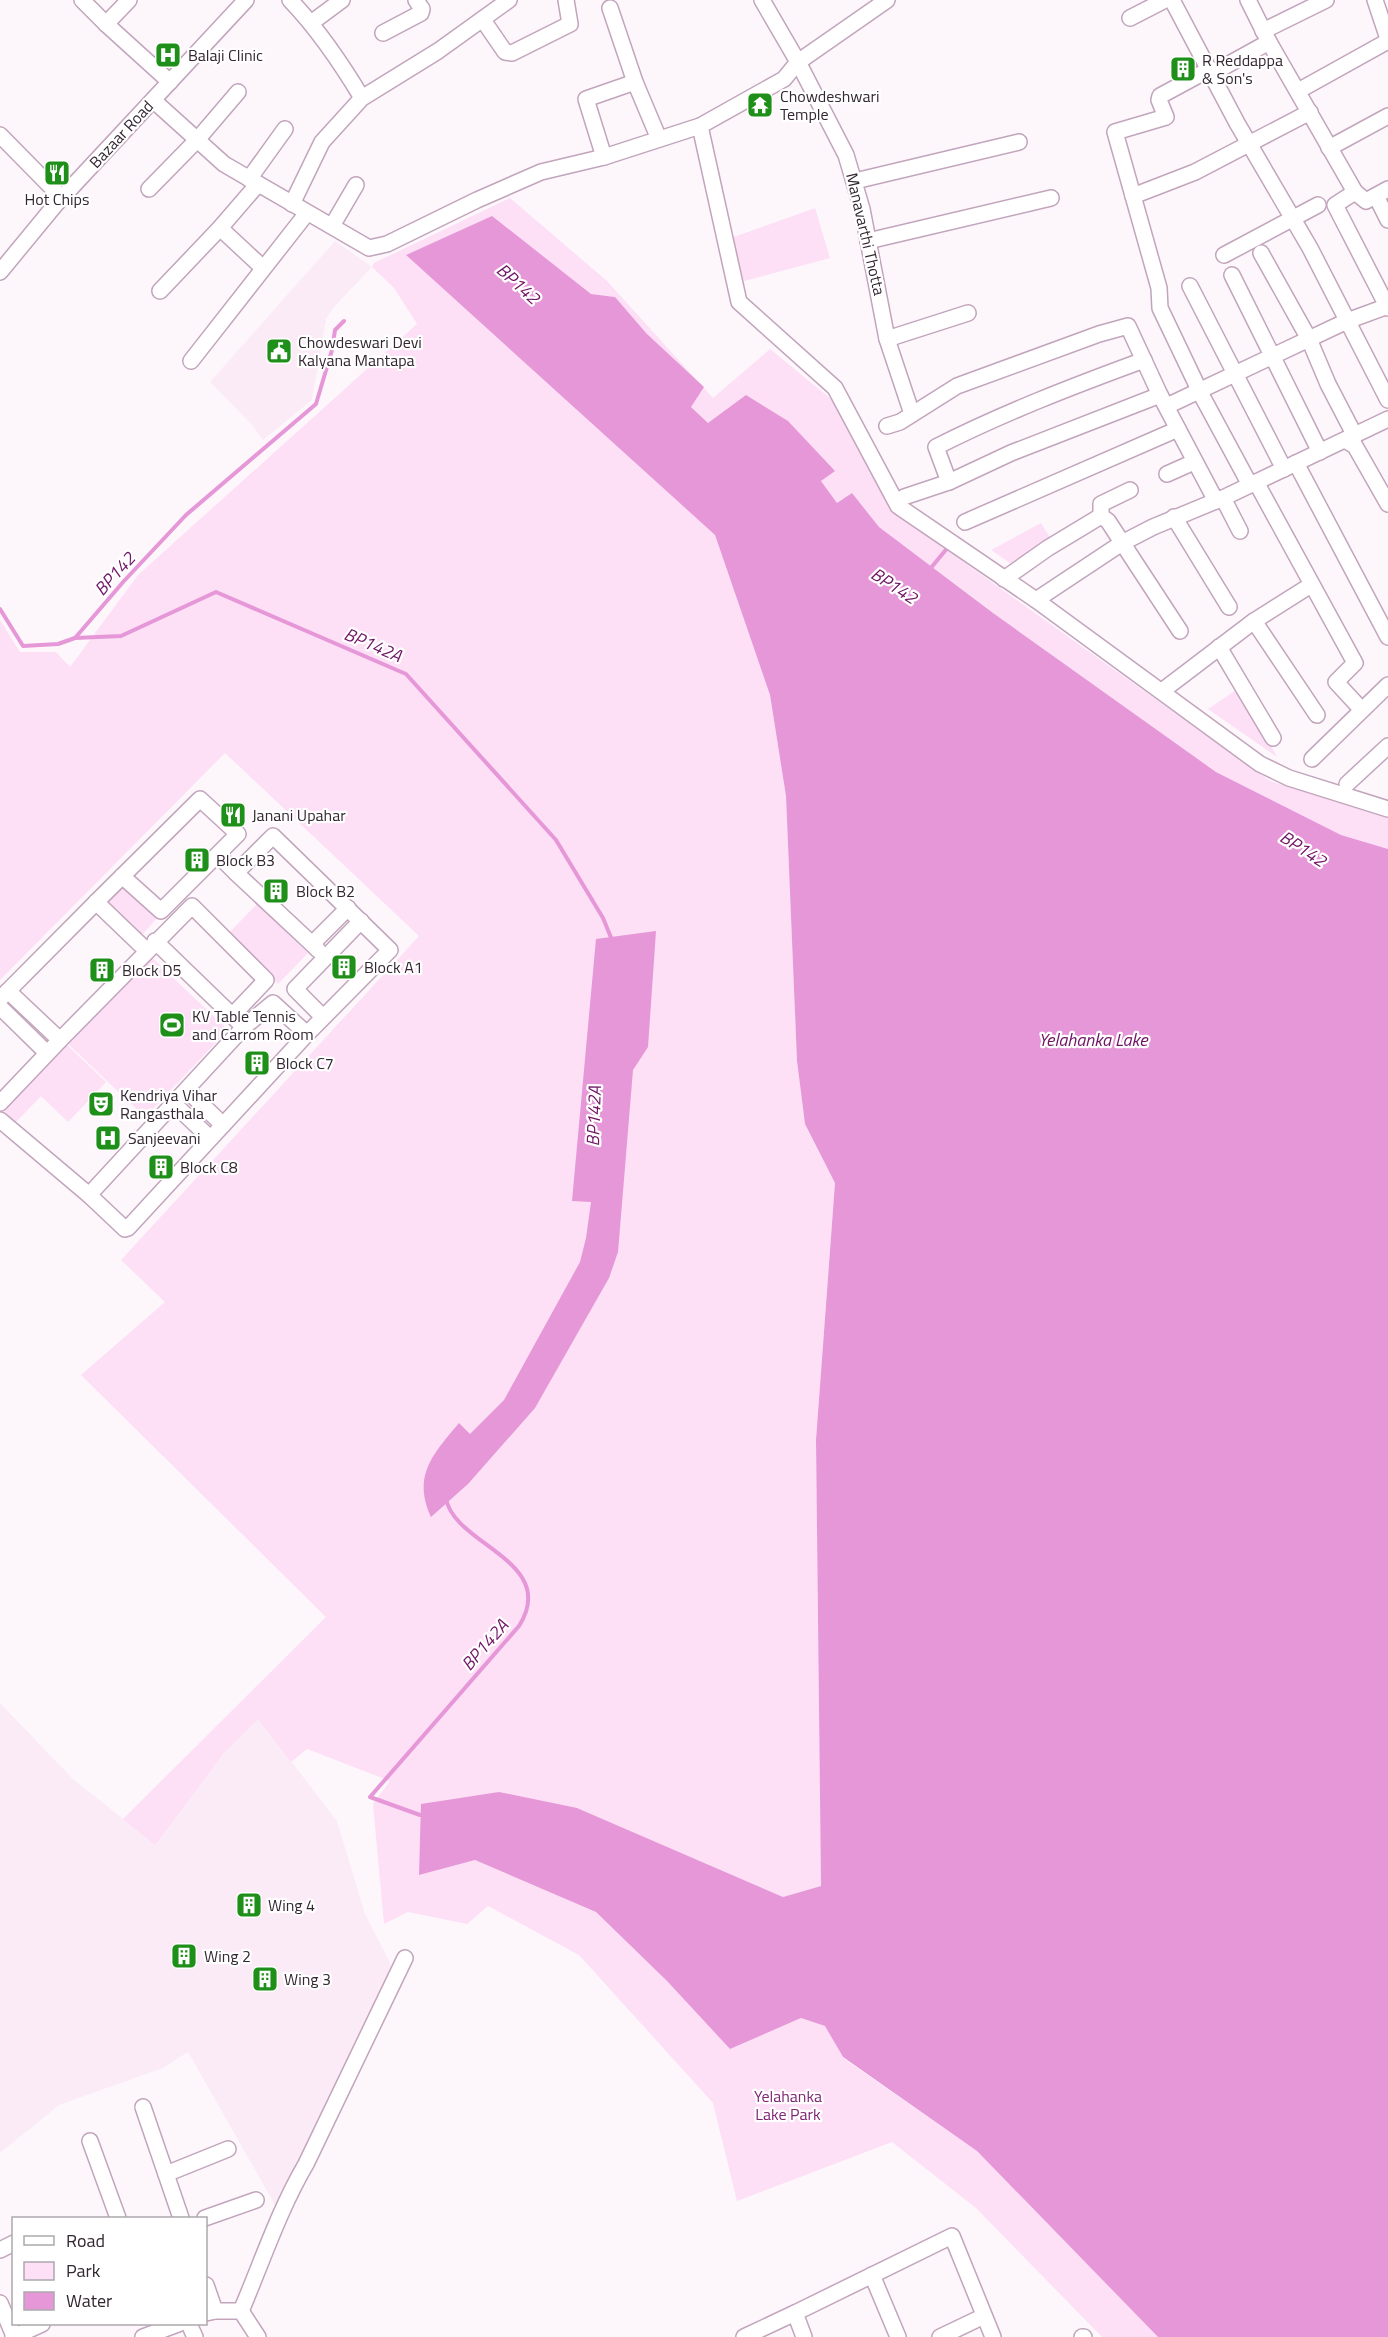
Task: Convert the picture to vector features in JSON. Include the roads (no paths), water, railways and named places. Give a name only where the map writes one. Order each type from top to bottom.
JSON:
[{"type":"street","points":[[82,0],[170,81]]},
{"type":"street","points":[[106,24],[129,0]]},
{"type":"street","name":"Bazaar Road","points":[[0,272],[62,198],[246,0]]},
{"type":"street","points":[[290,0],[311,22],[362,98]]},
{"type":"street","points":[[311,22],[342,0]]},
{"type":"street","points":[[383,33],[421,13],[422,9],[416,0]]},
{"type":"street","points":[[292,204],[322,142],[362,98],[438,51],[509,0]]},
{"type":"street","points":[[483,20],[505,52],[512,52],[570,24],[566,0]]},
{"type":"street","name":"Manavarthi Thotta","points":[[762,0],[798,62],[846,155],[855,181],[887,339],[912,414]]},
{"type":"street","points":[[153,100],[224,164],[369,248],[387,244],[541,172],[604,157],[700,126],[784,79],[798,62],[887,0]]},
{"type":"street","points":[[1130,18],[1165,0]]},
{"type":"street","points":[[1172,0],[1250,145],[1293,219],[1388,400]]},
{"type":"street","points":[[1248,0],[1266,36],[1356,192],[1366,201],[1382,193],[1388,220]]},
{"type":"street","points":[[1326,0],[1210,72],[1160,96],[1159,100],[1166,117],[1115,132],[1159,288],[1160,308],[1202,392],[1354,663],[1336,682],[1361,710]]},
{"type":"street","points":[[1298,91],[1388,40],[1379,2]]},
{"type":"street","points":[[610,8],[635,82],[659,139]]},
{"type":"street","points":[[604,157],[586,99],[635,82]]},
{"type":"street","points":[[149,189],[197,140],[238,92]]},
{"type":"street","points":[[1133,196],[1195,172],[1310,112]]},
{"type":"street","points":[[1329,147],[1388,116]]},
{"type":"street","points":[[700,126],[739,302],[835,388],[898,506],[1036,600],[1260,764],[1289,778],[1388,809]]},
{"type":"street","points":[[160,291],[220,228],[285,129]]},
{"type":"street","points":[[0,135],[62,198]]},
{"type":"street","points":[[855,181],[1019,142]]},
{"type":"street","points":[[332,226],[356,185]]},
{"type":"street","points":[[904,497],[949,482],[1011,453],[1163,401],[1202,392],[1236,373],[1347,321],[1388,307],[1335,205],[1356,192]]},
{"type":"street","points":[[868,241],[1051,198]]},
{"type":"street","points":[[1224,255],[1318,205]]},
{"type":"street","points":[[191,361],[307,213]]},
{"type":"street","points":[[220,228],[263,268]]},
{"type":"street","points":[[1261,253],[1309,339],[1350,438],[1388,504]]},
{"type":"street","points":[[1232,275],[1320,452]]},
{"type":"street","points":[[1190,286],[1236,373],[1388,637]]},
{"type":"street","points":[[887,339],[968,313]]},
{"type":"street","points":[[887,426],[912,414],[957,386],[1099,334],[1128,326],[1194,462],[1240,531]]},
{"type":"street","points":[[949,482],[936,447],[981,424],[1144,360]]},
{"type":"street","points":[[1036,600],[1122,543],[1174,517],[1253,484],[1388,419]]},
{"type":"street","points":[[965,522],[1178,429]]},
{"type":"street","points":[[1167,474],[1194,462]]},
{"type":"street","points":[[1101,516],[1101,504],[1130,490]]},
{"type":"street","points":[[1004,579],[1022,565],[1101,516]]},
{"type":"street","points":[[1101,516],[1108,521],[1180,631]]},
{"type":"street","points":[[1174,517],[1229,607]]},
{"type":"street","points":[[1162,691],[1254,621],[1311,585]]},
{"type":"street","points":[[1254,621],[1317,715]]},
{"type":"street","points":[[1219,647],[1274,738]]},
{"type":"street","points":[[1312,759],[1388,685]]},
{"type":"street","points":[[1347,784],[1388,746]]},
{"type":"street","points":[[60,1040],[4,995],[96,902],[200,799],[238,834],[161,911],[123,876]]},
{"type":"street","points":[[0,1120],[127,1229],[323,1017],[390,950],[273,836],[236,873]]},
{"type":"street","points":[[218,855],[325,957]]},
{"type":"street","points":[[96,902],[151,945],[244,1027]]},
{"type":"street","points":[[0,1103],[189,907],[193,907],[266,980],[232,1016]]},
{"type":"street","points":[[312,944],[348,908]]},
{"type":"street","points":[[323,1017],[295,989],[361,921]]},
{"type":"street","points":[[89,1195],[244,1027],[273,1003],[307,1034]]},
{"type":"street","points":[[0,1007],[47,1053]]},
{"type":"street","points":[[187,1089],[224,1125]]},
{"type":"street","points":[[174,1104],[210,1138]]},
{"type":"street","points":[[241,2311],[280,2220],[288,2195],[306,2164],[405,1958]]},
{"type":"street","points":[[142,2108],[181,2217]]},
{"type":"street","points":[[90,2141],[118,2217]]},
{"type":"street","points":[[166,2174],[228,2149]]},
{"type":"street","points":[[207,2217],[256,2200]]},
{"type":"street","points":[[744,2337],[952,2236],[993,2337]]},
{"type":"street","points":[[872,2276],[898,2337]]},
{"type":"street","points":[[207,2292],[210,2312],[241,2311]]},
{"type":"street","points":[[0,2303],[14,2337],[40,2325]]},
{"type":"street","points":[[241,2311],[258,2337]]},
{"type":"street","points":[[795,2313],[804,2337]]},
{"type":"street","points":[[940,2337],[984,2316]]},
{"type":"street","points":[[143,2337],[156,2327]]},
{"type":"water","name":"Yelahanka Lake","points":[[492,216],[591,294],[615,297],[647,334],[704,387],[691,407],[708,423],[746,395],[788,421],[835,471],[821,481],[837,503],[852,493],[879,527],[993,613],[1216,772],[1341,835],[1388,849],[1388,2337],[1158,2337],[977,2151],[843,2057],[825,2026],[801,2018],[730,2049],[667,1981],[596,1912],[475,1860],[419,1875],[421,1804],[499,1792],[577,1808],[783,1897],[821,1886],[816,1440],[835,1183],[805,1124],[797,1061],[786,796],[770,695],[715,535],[406,255]]},
{"type":"water","points":[[656,931],[648,1047],[633,1070],[618,1252],[609,1278],[535,1408],[468,1484],[431,1517],[424,1489],[428,1466],[459,1423],[470,1434],[504,1400],[580,1262],[591,1202],[572,1201],[596,939]]},
{"type":"waterway","name":"BP142","points":[[0,609],[23,646],[58,644],[75,638],[124,581],[186,515],[316,404],[332,350],[335,330],[344,321]]},
{"type":"waterway","points":[[930,569],[949,546]]},
{"type":"waterway","name":"BP142A","points":[[75,638],[121,636],[216,592],[406,674],[556,840],[603,918],[612,940]]},
{"type":"waterway","name":"BP142A","points":[[420,1815],[370,1797],[519,1626],[528,1604],[526,1585],[516,1569],[466,1529],[453,1514],[446,1498]]},
{"type":"place","name":"Balaji Clinic","points":[[168,55]]},
{"type":"place","name":"R Reddappa & Son's","points":[[1183,69]]},
{"type":"place","name":"Chowdeshwari Temple","points":[[760,105]]},
{"type":"place","name":"Hot Chips","points":[[57,173]]},
{"type":"place","name":"Chowdeswari Devi Kalyana Mantapa","points":[[279,351]]},
{"type":"place","name":"Janani Upahar","points":[[233,815]]},
{"type":"place","name":"Block B3","points":[[197,860]]},
{"type":"place","name":"Block B2","points":[[276,891]]},
{"type":"place","name":"Block A1","points":[[344,967]]},
{"type":"place","name":"Block D5","points":[[102,970]]},
{"type":"place","name":"KV Table Tennis and Carrom Room","points":[[172,1025]]},
{"type":"place","name":"Block C7","points":[[257,1063]]},
{"type":"place","name":"Kendriya Vihar Rangasthala","points":[[101,1104]]},
{"type":"place","name":"Sanjeevani","points":[[108,1138]]},
{"type":"place","name":"Block C8","points":[[161,1167]]},
{"type":"place","name":"Wing 4","points":[[249,1905]]},
{"type":"place","name":"Wing 2","points":[[184,1956]]},
{"type":"place","name":"Wing 3","points":[[265,1979]]},
{"type":"park label","name":"Yelahanka Lake Park","points":[[788,2105]]}]
